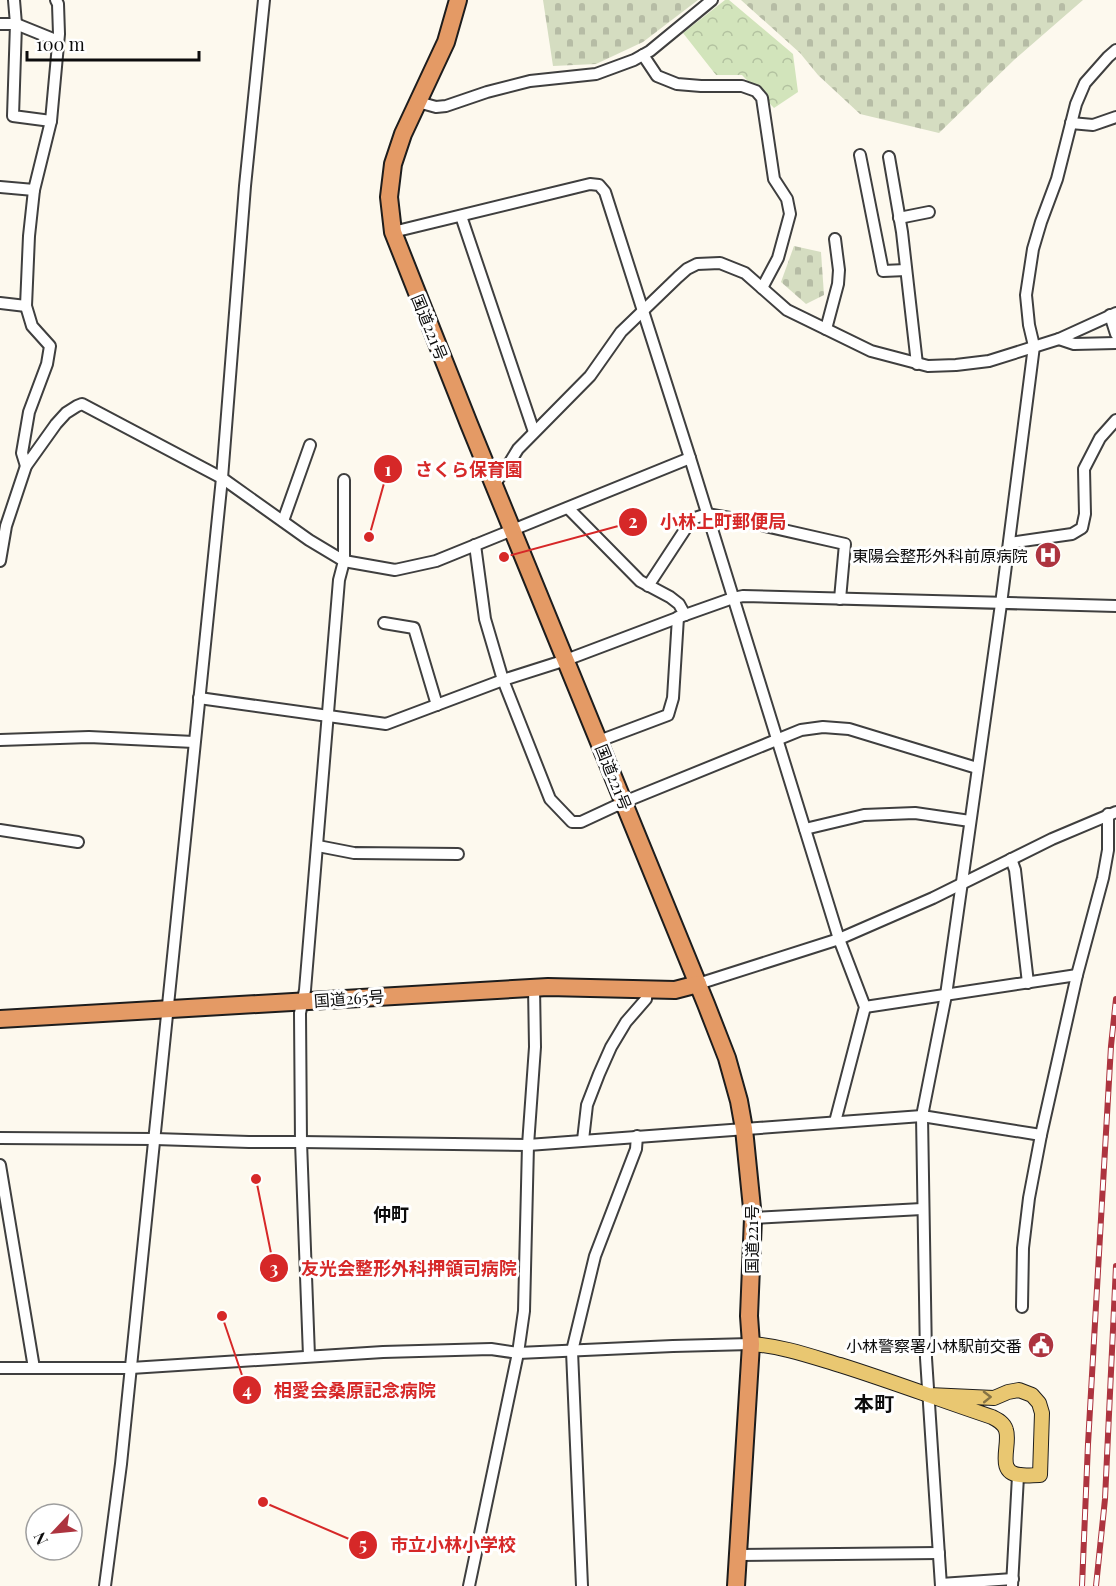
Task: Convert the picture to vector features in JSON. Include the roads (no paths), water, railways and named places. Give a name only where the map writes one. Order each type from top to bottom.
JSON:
[{"type":"highway","name":"国道221号","points":[[458,0],[446,42],[403,134],[393,164],[389,197],[393,232],[402,259],[698,984],[727,1058],[740,1101],[753,1218],[749,1316],[751,1344],[736,1586]]},
{"type":"highway","name":"国道265号","points":[[0,1019],[534,987],[675,990],[698,984]]},
{"type":"main road","points":[[751,1344],[789,1349],[992,1417],[1006,1430],[1006,1467],[1018,1476],[1040,1475],[1042,1413],[1036,1398],[1019,1390],[994,1398],[929,1395]]},
{"type":"street","points":[[14,0],[16,24],[14,116],[51,121]]},
{"type":"street","points":[[26,466],[22,453],[29,412],[47,364],[50,346],[32,326],[26,306],[29,236],[34,190],[51,121],[58,41],[58,4],[56,0]]},
{"type":"street","points":[[105,1586],[121,1464],[222,478],[245,186],[264,0]]},
{"type":"street","points":[[418,102],[436,107],[446,106],[530,81],[596,74],[643,56],[712,0]]},
{"type":"street","points":[[0,24],[16,24],[58,41]]},
{"type":"street","points":[[1018,1476],[1012,1583],[941,1585],[926,1358],[922,1116],[946,995],[1009,543],[1034,346],[1026,295],[1033,249],[1057,179],[1076,104],[1085,83],[1107,57],[1116,51]]},
{"type":"street","points":[[643,56],[657,76],[677,84],[742,86],[756,91],[762,98],[774,179],[787,199],[790,214],[778,258],[762,288]]},
{"type":"street","points":[[1071,123],[1093,125],[1116,117]]},
{"type":"street","points":[[860,155],[883,271],[906,270]]},
{"type":"street","points":[[889,157],[917,364]]},
{"type":"street","points":[[393,232],[590,184],[599,185],[605,192],[839,939],[865,1006],[835,1122]]},
{"type":"street","points":[[0,187],[34,190]]},
{"type":"street","points":[[899,218],[929,212]]},
{"type":"street","points":[[461,216],[534,432]]},
{"type":"street","points":[[826,329],[838,284],[839,270],[835,239]]},
{"type":"street","points":[[494,484],[518,449],[581,387],[621,332],[678,277],[697,264],[720,262],[745,273],[787,310],[871,351],[928,366],[988,361],[1059,339],[1113,314],[1116,334]]},
{"type":"street","points":[[0,303],[26,306]]},
{"type":"street","points":[[1059,339],[1074,344],[1116,343]]},
{"type":"street","points":[[0,561],[6,526],[26,466],[56,424],[66,413],[82,404],[222,478],[309,540],[344,561],[395,570],[436,561],[690,458]]},
{"type":"street","points":[[1009,543],[1072,534],[1082,528],[1085,514],[1084,469],[1100,438],[1116,420]]},
{"type":"street","points":[[283,521],[310,445]]},
{"type":"street","points":[[309,1356],[301,1142],[300,1012],[305,990],[318,846],[339,580],[344,561],[344,480]]},
{"type":"street","points":[[568,508],[640,581],[670,597],[678,604],[682,616],[673,698],[668,715],[599,741]]},
{"type":"street","points":[[648,586],[692,519],[707,514],[845,544],[840,599]]},
{"type":"street","points":[[475,545],[485,619],[503,680],[550,799],[572,822],[581,822],[624,802],[801,730],[823,727],[849,729],[977,768]]},
{"type":"street","points":[[199,698],[386,724],[503,680],[566,660],[682,616],[743,596],[1116,606]]},
{"type":"street","points":[[384,623],[414,628],[437,705]]},
{"type":"street","points":[[0,740],[89,737],[194,742]]},
{"type":"street","points":[[805,829],[864,815],[915,813],[970,820]]},
{"type":"street","points":[[698,984],[839,939],[933,898],[962,882],[1112,813]]},
{"type":"street","points":[[1022,1307],[1023,1248],[1029,1198],[1077,975],[1103,878],[1112,813]]},
{"type":"street","points":[[0,830],[78,842]]},
{"type":"street","points":[[318,846],[354,853],[458,854]]},
{"type":"street","points":[[1011,859],[1015,870],[1028,983]]},
{"type":"street","points":[[865,1006],[1077,975]]},
{"type":"street","points":[[469,1586],[518,1353],[524,1311],[528,1145],[535,1047],[534,987]]},
{"type":"street","points":[[583,1140],[587,1105],[599,1074],[626,1022],[646,999],[647,989]]},
{"type":"street","points":[[0,1138],[528,1145],[922,1116],[1041,1135]]},
{"type":"street","points":[[582,1586],[572,1351],[595,1256],[636,1149],[637,1136]]},
{"type":"street","points":[[0,1165],[34,1368]]},
{"type":"street","points":[[753,1218],[922,1209]]},
{"type":"street","points":[[0,1368],[131,1368],[309,1356],[491,1349],[518,1353],[751,1344]]},
{"type":"street","points":[[738,1555],[939,1552]]},
{"type":"railway","points":[[1082,1586],[1111,1046],[1116,999]]},
{"type":"railway","points":[[1096,1586],[1105,1499],[1116,1266]]},
{"type":"place","name":"さくら保育園","points":[[369,537]]},
{"type":"place","name":"東陽会整形外科前原病院","points":[[1048,555]]},
{"type":"place","name":"小林上町郵便局","points":[[504,557]]},
{"type":"place","name":"友光会整形外科押領司病院","points":[[256,1179]]},
{"type":"place","name":"相愛会桑原記念病院","points":[[222,1316]]},
{"type":"place","name":"小林警察署小林駅前交番","points":[[1041,1345]]},
{"type":"place","name":"市立小林小学校","points":[[263,1502]]},
{"type":"district","name":"仲町","points":[[391,1214]]},
{"type":"district","name":"本町","points":[[874,1402]]}]
